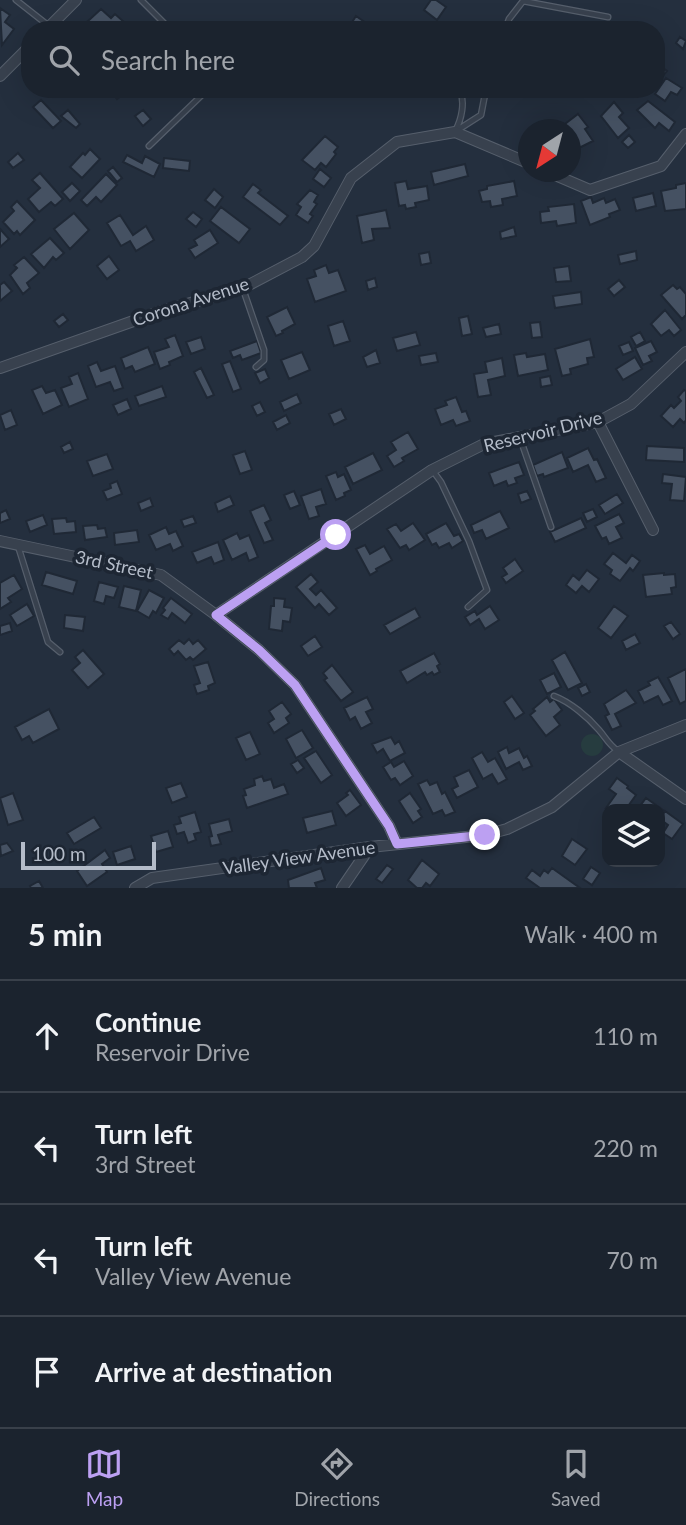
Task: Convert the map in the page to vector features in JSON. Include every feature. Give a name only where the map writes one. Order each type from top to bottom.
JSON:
[{"type":"street","points":[[55,21],[76,0]]},
{"type":"street","points":[[0,76],[21,55]]},
{"type":"street","points":[[455,132],[518,159]]},
{"type":"street","name":"Corona Avenue","points":[[0,368],[159,312],[243,288],[307,253],[314,246],[351,178],[397,142],[455,132]]},
{"type":"street","points":[[571,182],[590,190],[661,166],[686,134]]},
{"type":"street","name":"Reservoir Drive","points":[[216,615],[432,470],[484,444],[598,422],[631,404],[686,352]]},
{"type":"street","points":[[598,422],[653,530]]},
{"type":"street","name":"3rd Street","points":[[0,541],[161,575],[216,615],[259,650],[295,685],[389,826],[397,844]]},
{"type":"street","points":[[0,551],[15,544]]},
{"type":"street","name":"Valley View Avenue","points":[[135,888],[152,878],[370,847],[485,835],[507,829],[552,807],[619,752],[686,725]]},
{"type":"street","points":[[619,752],[686,799]]},
{"type":"street","points":[[347,886],[370,847]]},
{"type":"lane","points":[[16,0],[40,21]]},
{"type":"lane","points":[[141,0],[162,21]]},
{"type":"lane","points":[[508,21],[523,1],[608,17]]},
{"type":"lane","points":[[149,146],[199,98]]},
{"type":"lane","points":[[455,132],[460,124],[463,98]]},
{"type":"lane","points":[[455,132],[481,115],[484,98]]},
{"type":"lane","points":[[243,288],[264,350],[264,360],[256,367]]},
{"type":"lane","points":[[520,437],[551,527]]},
{"type":"lane","points":[[432,470],[441,482],[469,541],[487,590],[468,607]]},
{"type":"lane","points":[[15,544],[48,642],[60,652]]},
{"type":"lane","points":[[554,696],[581,714],[599,730],[609,745],[619,752]]},
{"type":"green space","points":[[592,734],[600,737],[603,745],[600,753],[592,756],[584,753],[581,745],[584,737]]},
{"type":"building","points":[[431,0],[436,0],[446,7],[437,20],[424,10]]},
{"type":"building","points":[[0,8],[10,15],[5,22],[14,29],[2,45]]},
{"type":"building","points":[[101,9],[111,18],[115,14],[123,21],[88,21]]},
{"type":"building","points":[[680,37],[686,41],[683,49],[676,43]]},
{"type":"building","points":[[665,79],[682,88],[677,95],[671,92],[665,101],[661,98],[665,98]]},
{"type":"building","points":[[41,100],[61,121],[53,128],[33,107]]},
{"type":"building","points":[[648,101],[675,122],[669,131],[659,123],[655,128],[637,110]]},
{"type":"building","points":[[614,102],[623,113],[619,117],[629,128],[618,138],[601,116]]},
{"type":"building","points":[[68,110],[80,124],[76,128],[61,116]]},
{"type":"building","points":[[143,110],[151,119],[143,126],[135,116]]},
{"type":"building","points":[[578,114],[588,127],[585,129],[593,141],[581,147],[581,119],[571,119]]},
{"type":"building","points":[[629,135],[635,142],[628,148],[622,142]]},
{"type":"building","points":[[325,136],[338,147],[334,152],[336,154],[326,167],[321,163],[315,170],[302,160]]},
{"type":"building","points":[[90,149],[100,159],[82,178],[70,167]]},
{"type":"building","points":[[18,153],[24,160],[13,168],[8,162]]},
{"type":"building","points":[[127,155],[142,163],[145,156],[160,164],[154,177],[123,162]]},
{"type":"building","points":[[164,158],[190,161],[189,171],[163,168]]},
{"type":"building","points":[[465,164],[468,176],[434,185],[431,172]]},
{"type":"building","points":[[113,167],[122,178],[117,182],[108,171]]},
{"type":"building","points":[[320,169],[331,178],[324,187],[313,179]]},
{"type":"building","points":[[40,173],[63,199],[55,206],[51,202],[39,212],[28,199],[40,188],[32,180]]},
{"type":"building","points":[[106,174],[117,185],[101,202],[96,197],[87,206],[81,200]]},
{"type":"building","points":[[406,181],[408,189],[427,186],[429,200],[415,203],[416,207],[406,209],[405,205],[399,206],[395,183]]},
{"type":"building","points":[[514,181],[517,196],[502,199],[503,205],[491,207],[490,201],[482,202],[479,191],[487,189],[487,186]]},
{"type":"building","points":[[72,183],[80,191],[70,201],[62,192]]},
{"type":"building","points":[[686,183],[686,209],[665,211],[661,191]]},
{"type":"building","points":[[253,184],[261,190],[258,193],[288,216],[280,225],[243,197]]},
{"type":"building","points":[[214,189],[223,197],[215,208],[205,200]]},
{"type":"building","points":[[310,190],[318,195],[314,202],[317,204],[310,214],[313,216],[308,223],[296,215],[301,207],[297,204]]},
{"type":"building","points":[[653,193],[656,206],[636,211],[633,198]]},
{"type":"building","points":[[591,197],[593,203],[604,198],[606,203],[615,199],[620,210],[590,225],[581,201]]},
{"type":"building","points":[[17,201],[35,220],[20,235],[17,231],[14,234],[3,222],[14,211],[11,207]]},
{"type":"building","points":[[574,204],[576,223],[557,226],[556,221],[541,223],[540,212],[549,211],[548,207]]},
{"type":"building","points":[[221,207],[250,229],[239,243],[210,221]]},
{"type":"building","points":[[386,210],[390,228],[372,229],[374,240],[362,243],[357,216]]},
{"type":"building","points":[[193,212],[202,219],[196,227],[186,219]]},
{"type":"building","points":[[74,213],[89,230],[70,249],[54,229]]},
{"type":"building","points":[[120,215],[133,235],[146,226],[154,240],[136,251],[130,241],[121,246],[107,223]]},
{"type":"building","points":[[514,227],[516,236],[501,239],[500,232]]},
{"type":"building","points":[[0,229],[9,239],[0,247]]},
{"type":"building","points":[[210,230],[218,243],[195,258],[189,249],[197,245],[194,240]]},
{"type":"building","points":[[50,238],[64,253],[56,260],[53,257],[44,268],[31,254]]},
{"type":"building","points":[[636,251],[637,260],[620,264],[618,255]]},
{"type":"building","points":[[429,252],[431,263],[421,265],[419,254]]},
{"type":"building","points":[[109,256],[119,270],[107,279],[97,266]]},
{"type":"building","points":[[24,257],[39,273],[27,283],[30,288],[23,294],[10,275],[17,268],[14,265]]},
{"type":"building","points":[[326,265],[329,273],[338,270],[346,291],[315,302],[307,279],[316,276],[314,270]]},
{"type":"building","points":[[569,266],[571,281],[556,282],[554,268]]},
{"type":"building","points":[[375,278],[377,287],[368,290],[366,281]]},
{"type":"building","points":[[619,280],[625,287],[614,296],[608,289]]},
{"type":"building","points":[[4,282],[12,291],[0,301],[0,285]]},
{"type":"building","points":[[673,285],[677,289],[680,287],[686,294],[686,315],[682,319],[661,295]]},
{"type":"building","points":[[581,292],[582,304],[555,308],[553,296]]},
{"type":"building","points":[[287,307],[295,324],[276,336],[267,317]]},
{"type":"building","points":[[665,310],[681,330],[674,336],[669,330],[661,336],[651,324]]},
{"type":"building","points":[[63,314],[68,320],[59,327],[54,321]]},
{"type":"building","points":[[468,316],[472,334],[462,336],[459,318]]},
{"type":"building","points":[[343,321],[350,341],[334,346],[328,326]]},
{"type":"building","points":[[540,322],[542,337],[532,338],[530,323]]},
{"type":"building","points":[[499,324],[501,334],[486,337],[483,328]]},
{"type":"building","points":[[416,332],[420,345],[397,351],[393,338]]},
{"type":"building","points":[[640,332],[645,341],[636,346],[631,337]]},
{"type":"building","points":[[175,335],[183,356],[160,369],[154,352],[169,347],[165,339]]},
{"type":"building","points":[[201,337],[205,349],[191,354],[186,342]]},
{"type":"building","points":[[590,339],[594,357],[587,358],[588,364],[570,369],[571,374],[562,376],[555,349]]},
{"type":"building","points":[[257,341],[261,353],[242,360],[240,355],[233,358],[230,351]]},
{"type":"building","points":[[651,341],[657,352],[649,356],[652,361],[643,365],[635,348]]},
{"type":"building","points":[[629,342],[633,351],[623,355],[619,346]]},
{"type":"building","points":[[148,347],[155,364],[135,372],[132,366],[125,369],[121,358]]},
{"type":"building","points":[[376,350],[380,363],[367,367],[363,357]]},
{"type":"building","points":[[302,352],[310,370],[289,379],[281,360]]},
{"type":"building","points":[[436,353],[438,362],[421,365],[419,356]]},
{"type":"building","points":[[526,353],[527,357],[545,354],[548,370],[518,376],[514,355]]},
{"type":"building","points":[[635,357],[642,369],[623,380],[616,369]]},
{"type":"building","points":[[502,358],[505,376],[488,380],[491,395],[478,397],[474,374],[487,372],[485,362]]},
{"type":"building","points":[[230,361],[241,389],[233,392],[222,364]]},
{"type":"building","points":[[97,362],[101,371],[115,366],[123,388],[114,391],[110,382],[96,387],[88,366]]},
{"type":"building","points":[[201,368],[214,395],[207,398],[194,372]]},
{"type":"building","points":[[265,369],[269,378],[260,383],[255,373]]},
{"type":"building","points":[[78,373],[88,399],[69,407],[61,388],[72,384],[69,377]]},
{"type":"building","points":[[550,376],[552,385],[541,387],[540,378]]},
{"type":"building","points":[[42,386],[46,393],[55,390],[62,405],[43,414],[32,390]]},
{"type":"building","points":[[162,386],[166,397],[139,406],[135,396]]},
{"type":"building","points":[[684,390],[686,420],[684,423],[680,419],[673,427],[661,416],[671,405],[674,408],[681,401],[678,397]]},
{"type":"building","points":[[297,394],[301,403],[284,411],[280,402]]},
{"type":"building","points":[[456,397],[462,412],[466,411],[470,421],[456,426],[453,420],[441,425],[435,409],[447,405],[445,401]]},
{"type":"building","points":[[127,399],[131,409],[118,415],[113,405]]},
{"type":"building","points":[[260,402],[265,412],[257,416],[252,406]]},
{"type":"building","points":[[341,409],[346,419],[334,425],[329,414]]},
{"type":"building","points":[[11,410],[17,425],[5,430],[0,415]]},
{"type":"building","points":[[286,415],[290,423],[277,430],[273,422]]},
{"type":"building","points":[[408,432],[418,449],[402,458],[404,461],[394,467],[387,456],[396,450],[391,442]]},
{"type":"building","points":[[70,442],[73,449],[64,453],[61,447]]},
{"type":"building","points":[[647,446],[684,448],[684,462],[646,460]]},
{"type":"building","points":[[588,448],[606,478],[596,482],[588,465],[573,472],[567,458]]},
{"type":"building","points":[[245,451],[252,470],[240,474],[233,455]]},
{"type":"building","points":[[562,452],[568,468],[544,477],[543,474],[537,476],[533,465]]},
{"type":"building","points":[[373,453],[382,470],[353,484],[345,467]]},
{"type":"building","points":[[107,454],[113,469],[93,476],[87,461]]},
{"type":"building","points":[[519,462],[524,475],[515,478],[517,483],[508,486],[506,481],[494,486],[489,473]]},
{"type":"building","points":[[336,472],[338,477],[344,474],[351,490],[336,500],[326,476]]},
{"type":"building","points":[[663,474],[686,477],[684,501],[670,500],[672,484],[662,483]]},
{"type":"building","points":[[117,481],[122,494],[107,500],[103,491],[111,488],[110,484]]},
{"type":"building","points":[[321,489],[326,504],[316,507],[319,516],[309,519],[301,496]]},
{"type":"building","points":[[294,491],[300,505],[290,509],[284,495]]},
{"type":"building","points":[[527,491],[531,499],[521,503],[518,494]]},
{"type":"building","points":[[617,494],[623,503],[605,514],[599,505]]},
{"type":"building","points":[[230,496],[234,505],[218,512],[215,503]]},
{"type":"building","points":[[150,498],[153,506],[141,511],[138,503]]},
{"type":"building","points":[[264,505],[271,520],[265,523],[273,540],[264,543],[250,511]]},
{"type":"building","points":[[593,509],[597,517],[587,522],[583,513]]},
{"type":"building","points":[[6,510],[10,519],[0,523],[0,513]]},
{"type":"building","points":[[500,511],[509,528],[486,539],[482,530],[474,533],[471,525]]},
{"type":"building","points":[[619,514],[624,523],[616,527],[622,538],[609,544],[606,537],[602,539],[595,526]]},
{"type":"building","points":[[43,515],[47,525],[30,532],[26,521]]},
{"type":"building","points":[[193,516],[196,523],[184,527],[181,520]]},
{"type":"building","points":[[66,518],[67,522],[75,521],[76,532],[54,534],[52,519]]},
{"type":"building","points":[[581,518],[586,528],[555,542],[550,532]]},
{"type":"building","points":[[413,523],[425,540],[409,550],[406,545],[400,548],[387,529],[396,524],[401,531]]},
{"type":"building","points":[[446,523],[454,536],[459,534],[463,541],[452,548],[449,543],[439,548],[436,543],[432,545],[426,534]]},
{"type":"building","points":[[97,525],[98,529],[105,528],[107,537],[85,540],[83,526]]},
{"type":"building","points":[[166,527],[169,534],[176,531],[183,546],[173,551],[170,544],[156,550],[149,535]]},
{"type":"building","points":[[137,530],[139,542],[115,545],[114,533]]},
{"type":"building","points":[[237,533],[240,539],[249,535],[258,557],[249,561],[246,553],[232,560],[223,540]]},
{"type":"building","points":[[218,542],[224,560],[214,564],[211,557],[197,563],[192,552]]},
{"type":"building","points":[[365,545],[370,554],[384,546],[392,560],[370,575],[356,549]]},
{"type":"building","points":[[613,553],[626,563],[632,555],[640,561],[633,571],[630,568],[620,581],[610,574],[612,570],[604,564]]},
{"type":"building","points":[[515,559],[523,571],[506,583],[502,577],[507,574],[503,568]]},
{"type":"building","points":[[587,570],[599,579],[589,592],[582,586],[576,593],[566,585],[573,575],[579,580]]},
{"type":"building","points":[[46,572],[77,581],[73,594],[42,585]]},
{"type":"building","points":[[311,574],[318,582],[310,589],[316,595],[321,590],[337,608],[329,615],[319,604],[315,608],[296,587]]},
{"type":"building","points":[[675,574],[676,587],[671,588],[672,594],[646,597],[643,575]]},
{"type":"building","points":[[14,575],[22,589],[8,598],[11,602],[0,609],[0,583]]},
{"type":"building","points":[[99,582],[118,587],[114,598],[106,596],[104,604],[94,601]]},
{"type":"building","points":[[124,586],[141,590],[136,611],[119,607]]},
{"type":"building","points":[[149,590],[164,598],[156,613],[153,611],[149,618],[137,611]]},
{"type":"building","points":[[171,598],[192,614],[185,623],[172,613],[168,619],[161,615]]},
{"type":"building","points":[[274,598],[285,599],[284,607],[292,608],[290,622],[283,621],[282,631],[269,629]]},
{"type":"building","points":[[27,604],[34,616],[17,626],[10,615]]},
{"type":"building","points":[[490,606],[499,620],[485,629],[479,619],[470,625],[465,617],[475,611],[477,615]]},
{"type":"building","points":[[614,606],[628,616],[611,638],[598,628]]},
{"type":"building","points":[[415,608],[420,617],[390,634],[384,625]]},
{"type":"building","points":[[65,615],[85,617],[83,631],[64,628]]},
{"type":"building","points":[[671,622],[680,634],[673,639],[664,626]]},
{"type":"building","points":[[10,623],[12,631],[0,635],[0,626]]},
{"type":"building","points":[[635,634],[640,643],[626,650],[622,641]]},
{"type":"building","points":[[315,636],[322,647],[308,656],[301,646]]},
{"type":"building","points":[[189,639],[193,644],[198,640],[206,649],[193,660],[190,657],[186,660],[178,651],[174,655],[169,649],[179,640],[184,644]]},
{"type":"building","points":[[83,650],[104,674],[88,688],[72,670],[80,663],[75,657]]},
{"type":"building","points":[[565,652],[582,683],[568,690],[552,660]]},
{"type":"building","points":[[434,653],[440,664],[437,666],[440,672],[427,675],[425,672],[407,683],[400,671]]},
{"type":"building","points":[[208,662],[215,683],[208,686],[209,690],[197,694],[194,685],[200,683],[194,666]]},
{"type":"building","points":[[332,665],[353,692],[341,701],[324,680],[327,678],[323,673]]},
{"type":"building","points":[[686,669],[686,701],[680,704],[668,678]]},
{"type":"building","points":[[554,673],[561,687],[547,694],[540,680]]},
{"type":"building","points":[[658,677],[672,701],[663,705],[658,696],[644,703],[638,691]]},
{"type":"building","points":[[586,684],[590,692],[582,696],[578,688]]},
{"type":"building","points":[[626,690],[636,703],[615,714],[621,726],[612,730],[605,716],[609,714],[604,704]]},
{"type":"building","points":[[512,696],[524,713],[515,719],[504,702]]},
{"type":"building","points":[[367,697],[373,709],[366,712],[372,723],[361,729],[355,717],[350,720],[344,708]]},
{"type":"building","points":[[547,697],[550,702],[554,699],[562,710],[554,717],[560,725],[546,736],[530,715]]},
{"type":"building","points":[[282,702],[291,714],[286,718],[289,723],[274,733],[268,723],[274,719],[269,711]]},
{"type":"building","points":[[49,709],[59,729],[33,743],[29,736],[22,740],[15,727]]},
{"type":"building","points":[[302,730],[313,748],[296,758],[286,739]]},
{"type":"building","points":[[250,732],[260,754],[246,760],[236,738]]},
{"type":"building","points":[[391,737],[395,744],[399,741],[405,753],[390,761],[383,749],[377,753],[372,744]]},
{"type":"building","points":[[507,747],[509,753],[519,748],[532,766],[523,770],[519,762],[506,769],[498,752]]},
{"type":"building","points":[[316,751],[332,775],[321,783],[304,758]]},
{"type":"building","points":[[482,752],[488,762],[495,758],[507,779],[498,784],[492,774],[483,779],[472,758]]},
{"type":"building","points":[[298,760],[304,768],[297,773],[291,764]]},
{"type":"building","points":[[404,761],[413,776],[400,785],[395,778],[391,780],[383,767],[391,762],[394,767]]},
{"type":"building","points":[[469,770],[478,787],[457,798],[452,789],[458,786],[454,777]]},
{"type":"building","points":[[262,776],[264,781],[271,779],[274,788],[284,784],[288,794],[247,808],[244,789],[255,785],[254,779]]},
{"type":"building","points":[[617,778],[636,795],[630,804],[609,804],[616,794],[609,789]]},
{"type":"building","points":[[427,780],[430,785],[437,782],[455,812],[445,816],[442,810],[433,814],[418,784]]},
{"type":"building","points":[[181,783],[187,797],[172,803],[166,788]]},
{"type":"building","points":[[350,790],[361,805],[346,816],[337,803],[348,795],[346,793]]},
{"type":"building","points":[[13,793],[23,820],[8,825],[0,798]]},
{"type":"building","points":[[410,793],[421,809],[418,811],[422,817],[413,823],[399,801]]},
{"type":"building","points":[[646,798],[654,804],[642,804]]},
{"type":"building","points":[[332,811],[336,825],[307,833],[303,818]]},
{"type":"building","points":[[665,811],[683,824],[672,839],[665,834],[668,825],[665,823]]},
{"type":"building","points":[[195,812],[201,832],[194,834],[196,840],[188,843],[184,832],[177,834],[174,825],[181,823],[179,817]]},
{"type":"building","points":[[94,817],[101,828],[74,844],[67,833]]},
{"type":"building","points":[[229,819],[232,831],[218,835],[221,844],[211,846],[209,824]]},
{"type":"building","points":[[168,831],[173,847],[156,852],[151,836]]},
{"type":"building","points":[[572,839],[587,849],[575,865],[562,856]]},
{"type":"building","points":[[7,843],[13,851],[1,856],[0,845]]},
{"type":"building","points":[[131,846],[135,859],[117,865],[113,852]]},
{"type":"building","points":[[105,850],[110,858],[102,864],[107,872],[87,886],[77,871]]},
{"type":"building","points":[[422,860],[439,874],[430,886],[426,883],[422,888],[417,888],[408,880]]},
{"type":"building","points":[[387,865],[393,869],[382,883],[376,879]]},
{"type":"building","points":[[591,867],[600,873],[592,885],[583,879]]},
{"type":"building","points":[[321,868],[325,880],[315,883],[317,888],[289,888],[288,880]]},
{"type":"building","points":[[552,868],[580,888],[540,888],[526,878],[532,870],[540,876],[544,870],[548,873]]},
{"type":"building","points":[[39,881],[43,888],[31,888],[30,886]]},
{"type":"route","points":[[336,535],[216,615],[259,650],[295,685],[389,826],[397,844],[485,835]]}]
